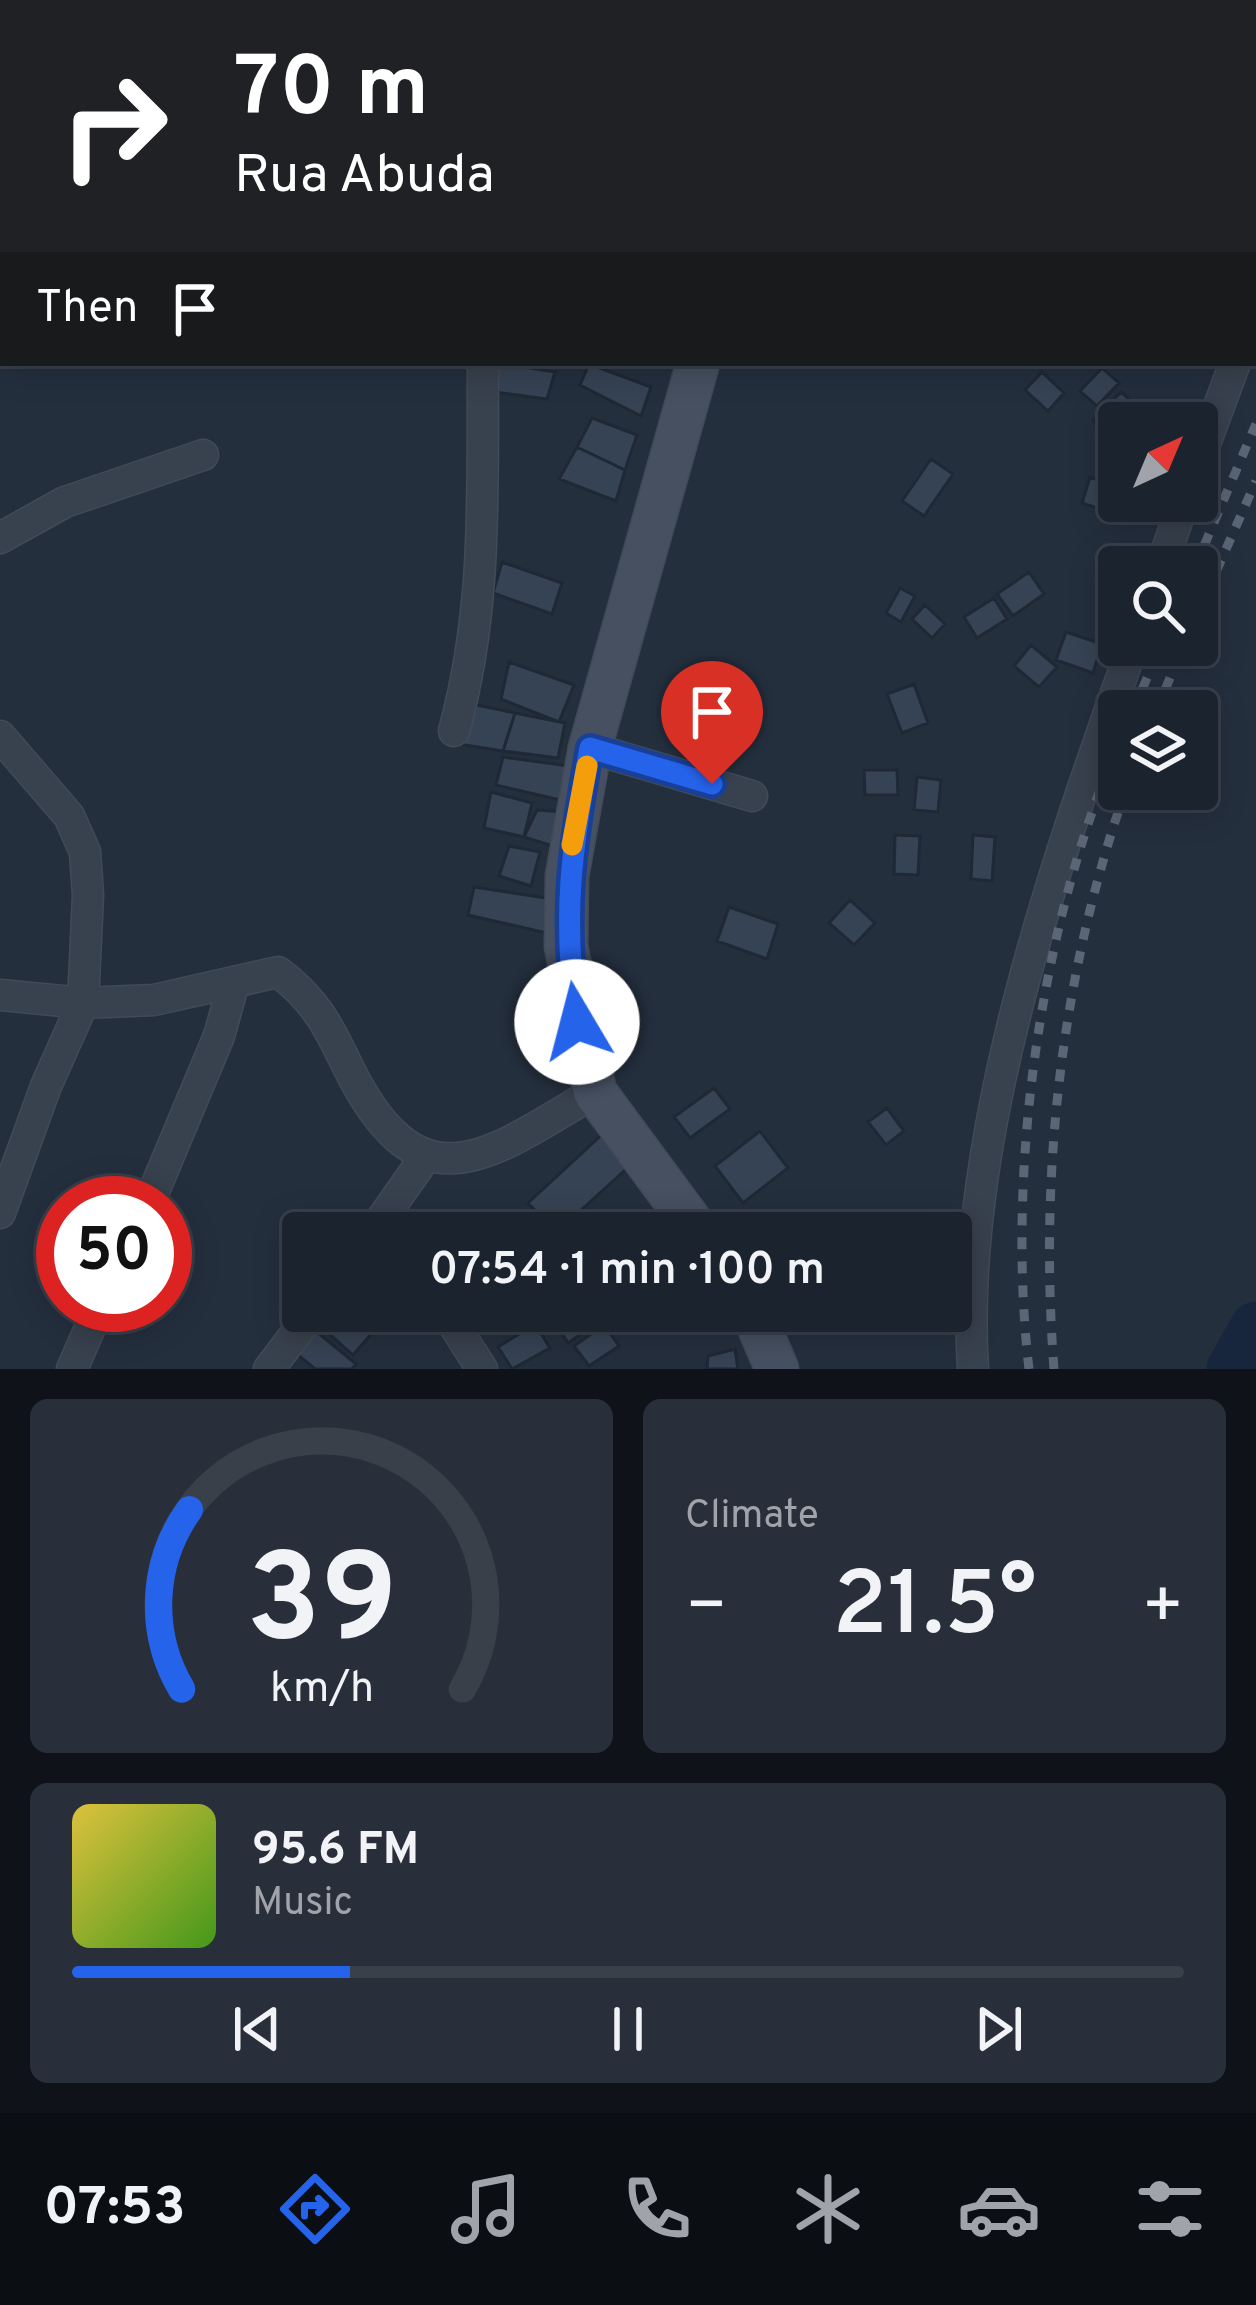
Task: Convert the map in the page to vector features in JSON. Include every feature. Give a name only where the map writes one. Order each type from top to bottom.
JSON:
[{"type":"main road","points":[[684,1212],[596,1092],[566,946],[567,876],[590,748],[697,366]]},
{"type":"main road","points":[[761,1332],[776,1369]]},
{"type":"street","points":[[454,731],[474,659],[482,598],[483,366]]},
{"type":"street","points":[[1218,409],[1234,366]]},
{"type":"street","points":[[0,538],[65,502],[203,455]]},
{"type":"street","points":[[973,1369],[969,1316],[976,1226],[1032,958],[1068,827],[1126,666]]},
{"type":"street","points":[[0,736],[69,816],[85,852],[83,1003],[46,1086],[0,1213]]},
{"type":"street","points":[[590,748],[752,796]]},
{"type":"street","points":[[0,995],[83,1003],[154,1000],[278,972],[307,993],[330,1026],[373,1112],[426,1156],[453,1162],[494,1152],[596,1092]]},
{"type":"street","points":[[160,1176],[218,1036],[234,982]]},
{"type":"street","points":[[394,1212],[426,1156]]},
{"type":"street","points":[[72,1369],[88,1332]]},
{"type":"street","points":[[269,1369],[297,1332]]},
{"type":"street","points":[[458,1332],[482,1369]]},
{"type":"building","points":[[498,366],[555,372],[547,399],[494,392]]},
{"type":"building","points":[[588,366],[594,366],[651,387],[641,416],[580,385]]},
{"type":"building","points":[[1102,368],[1119,383],[1097,406],[1080,391]]},
{"type":"building","points":[[1042,372],[1064,393],[1048,411],[1025,390]]},
{"type":"building","points":[[1121,392],[1132,402],[1111,402]]},
{"type":"building","points":[[592,418],[637,435],[625,470],[577,447]]},
{"type":"building","points":[[577,447],[625,470],[616,501],[559,479]]},
{"type":"building","points":[[931,459],[953,474],[924,516],[902,501]]},
{"type":"building","points":[[1090,477],[1098,480],[1098,508],[1082,503]]},
{"type":"building","points":[[502,562],[562,583],[552,614],[493,593]]},
{"type":"building","points":[[1029,572],[1044,594],[1013,616],[997,594]]},
{"type":"building","points":[[900,588],[915,596],[901,622],[886,613]]},
{"type":"building","points":[[994,598],[1007,619],[977,638],[964,617]]},
{"type":"building","points":[[925,605],[945,624],[932,638],[912,619]]},
{"type":"building","points":[[1066,632],[1098,643],[1093,673],[1056,660]]},
{"type":"building","points":[[1031,645],[1057,667],[1039,687],[1014,666]]},
{"type":"building","points":[[509,662],[574,685],[559,722],[501,699]]},
{"type":"building","points":[[914,684],[928,723],[902,733],[887,694]]},
{"type":"building","points":[[462,702],[515,713],[503,751],[458,744]]},
{"type":"building","points":[[515,713],[565,723],[558,758],[503,751]]},
{"type":"building","points":[[503,757],[569,766],[560,800],[496,785]]},
{"type":"building","points":[[864,770],[897,770],[898,795],[865,795]]},
{"type":"building","points":[[917,777],[941,780],[938,812],[914,810]]},
{"type":"building","points":[[491,792],[532,803],[524,837],[484,828]]},
{"type":"building","points":[[537,810],[564,812],[559,848],[524,837]]},
{"type":"building","points":[[895,835],[920,836],[918,875],[894,874]]},
{"type":"building","points":[[973,835],[995,837],[992,881],[971,879]]},
{"type":"building","points":[[509,846],[540,852],[531,886],[499,876]]},
{"type":"building","points":[[474,887],[553,899],[551,934],[468,915]]},
{"type":"building","points":[[850,900],[875,923],[854,945],[829,923]]},
{"type":"building","points":[[729,907],[778,924],[767,959],[717,941]]},
{"type":"building","points":[[714,1088],[730,1109],[690,1138],[674,1117]]},
{"type":"building","points":[[887,1108],[904,1131],[886,1145],[868,1122]]},
{"type":"building","points":[[608,1129],[636,1160],[579,1212],[536,1212],[528,1203]]},
{"type":"building","points":[[760,1131],[788,1168],[743,1203],[715,1166]]},
{"type":"building","points":[[307,1332],[317,1332],[356,1364],[352,1369],[315,1369],[292,1350]]},
{"type":"building","points":[[327,1332],[373,1332],[353,1355]]},
{"type":"building","points":[[522,1332],[540,1332],[550,1348],[512,1369],[498,1347]]},
{"type":"building","points":[[561,1332],[584,1332],[568,1343]]},
{"type":"building","points":[[594,1332],[609,1332],[619,1346],[589,1366],[574,1346]]},
{"type":"building","points":[[735,1349],[738,1369],[707,1369],[708,1356]]},
{"type":"waterway","points":[[1232,1369],[1256,1327]]},
{"type":"railway","points":[[1204,546],[1256,424]]},
{"type":"railway","points":[[1218,567],[1256,481]]},
{"type":"railway","points":[[1142,690],[1152,666]]},
{"type":"railway","points":[[1165,690],[1175,666]]},
{"type":"railway","points":[[1029,1369],[1022,1214],[1036,1050],[1068,890],[1098,798]]},
{"type":"railway","points":[[1054,1369],[1050,1222],[1060,1075],[1085,930],[1119,810]]},
{"type":"slow traffic","points":[[572,845],[587,766]]},
{"type":"route","points":[[577,1022],[566,946],[567,876],[590,748],[712,784]]}]
